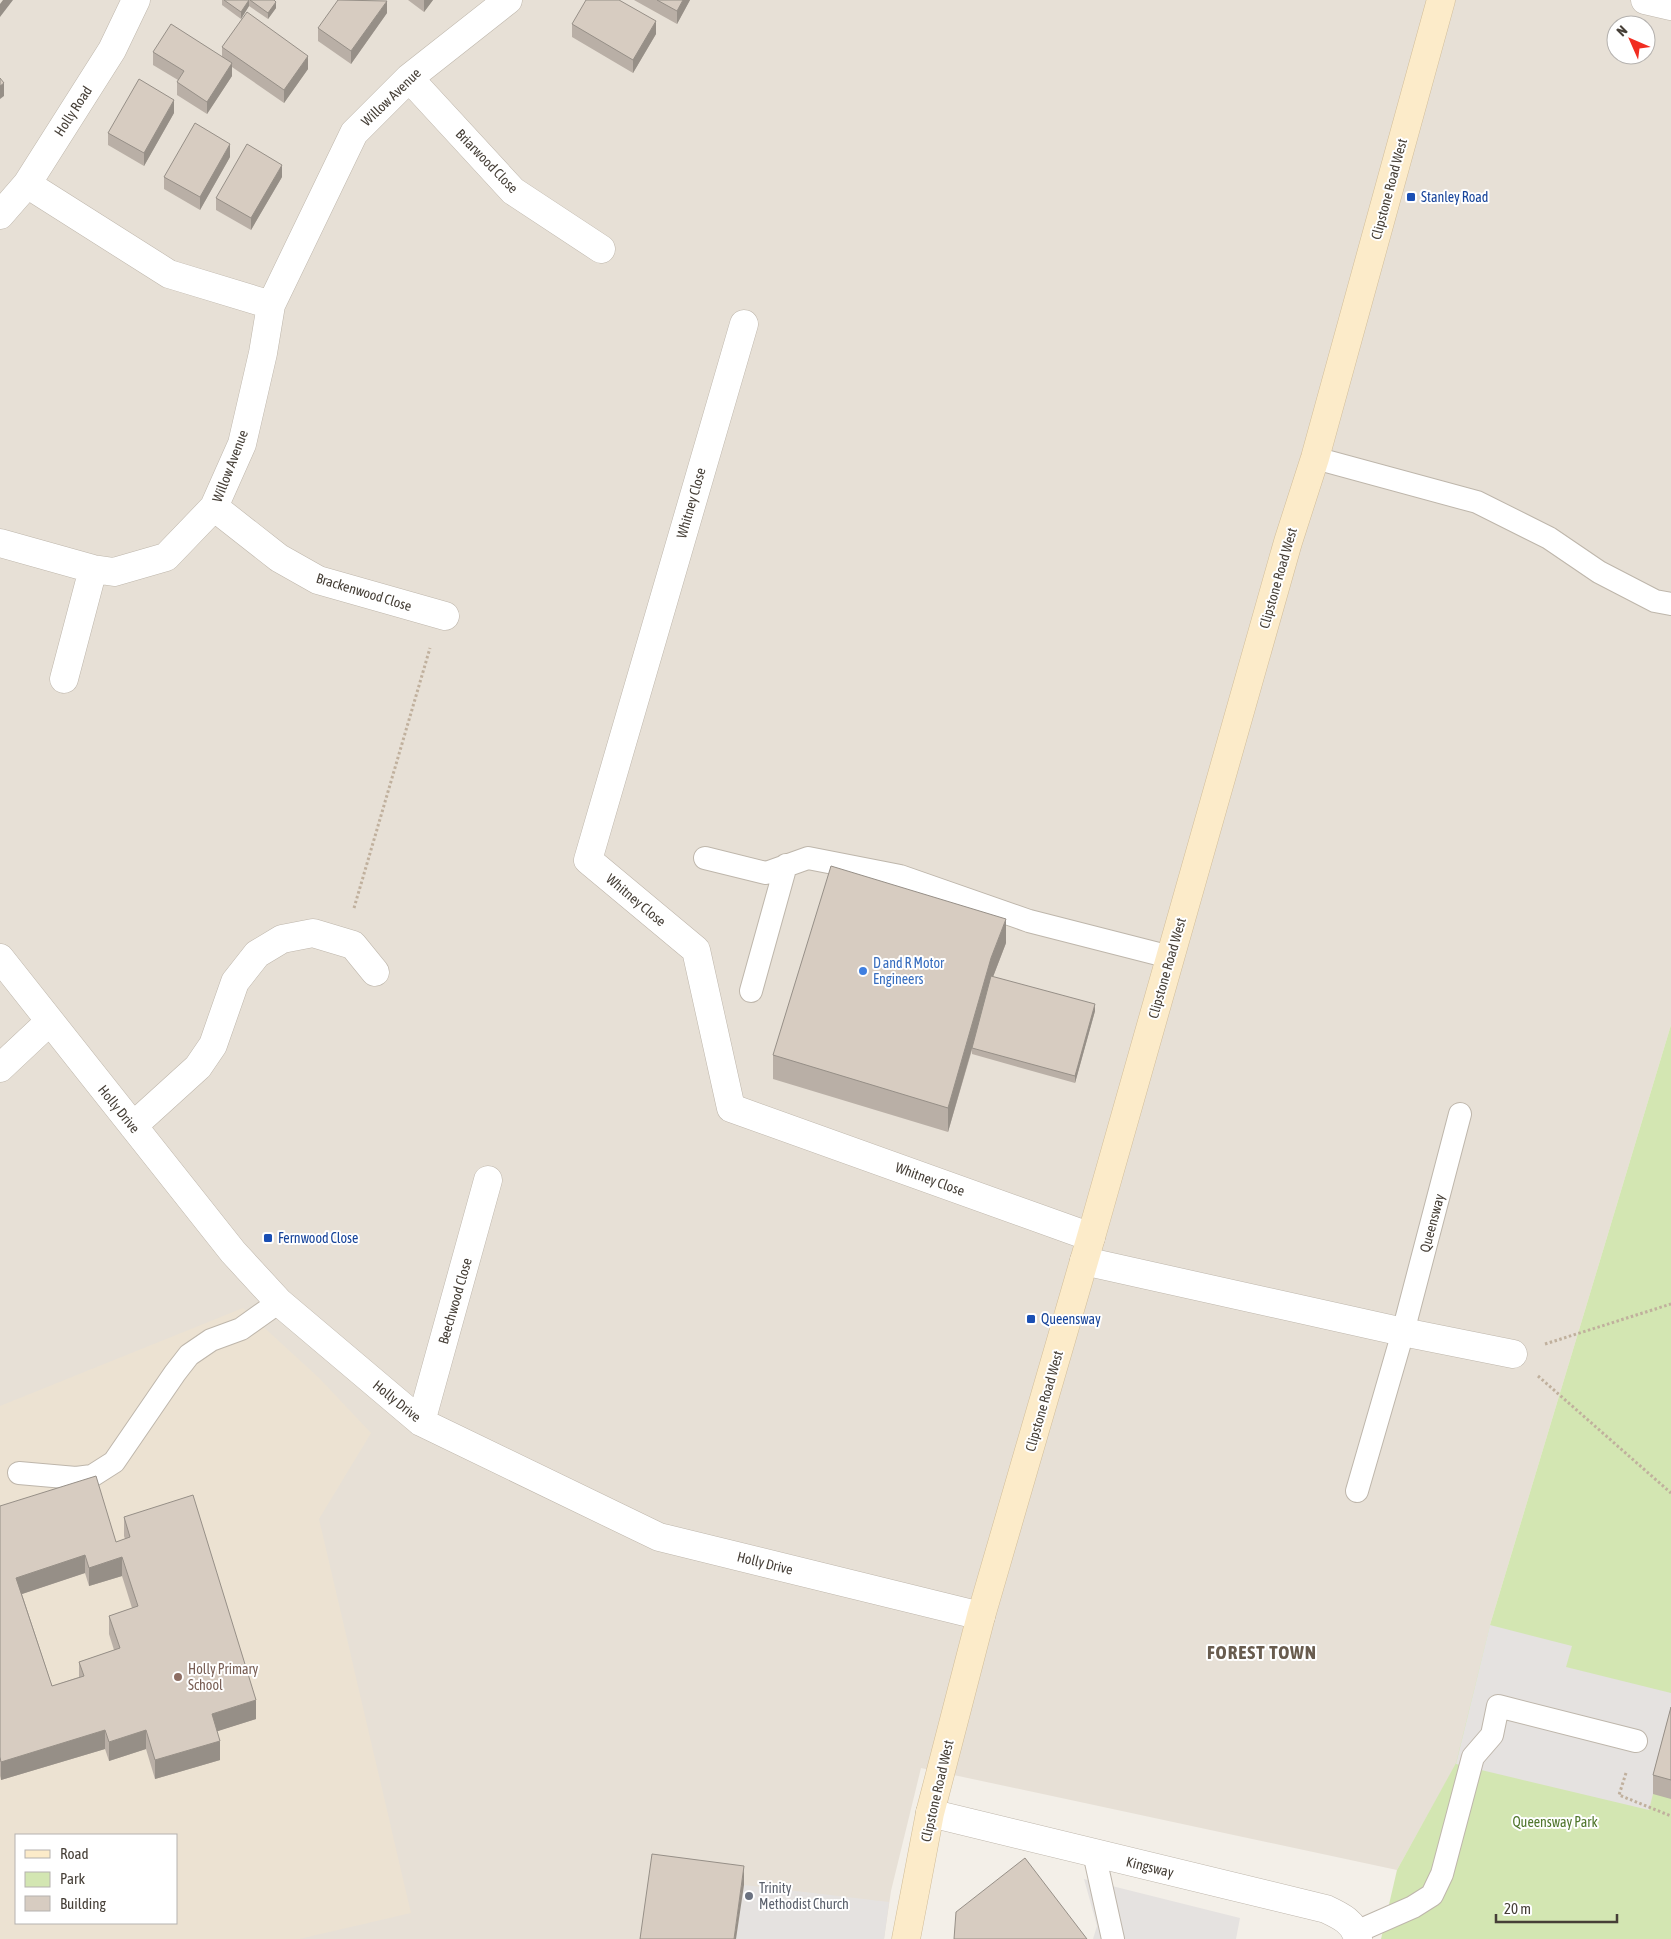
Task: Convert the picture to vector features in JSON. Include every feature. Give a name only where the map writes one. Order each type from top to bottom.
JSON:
[{"type":"main road","name":"Clipstone Road West","points":[[906,1939],[930,1813],[981,1616],[1088,1249],[1288,542],[1315,458],[1441,0]]},
{"type":"street","name":"Holly Road","points":[[0,215],[27,184],[112,50],[136,0]]},
{"type":"street","name":"Willow Avenue","points":[[0,543],[93,569],[114,572],[166,557],[214,507],[242,444],[263,353],[271,306],[354,133],[409,78],[508,0]]},
{"type":"street","points":[[1644,0],[1671,6]]},
{"type":"street","name":"Briarwood Close","points":[[409,78],[513,191],[601,249]]},
{"type":"street","points":[[27,184],[169,274],[271,306]]},
{"type":"street","name":"Whitney Close","points":[[744,324],[588,860],[696,950],[731,1108],[1088,1249]]},
{"type":"street","name":"Brackenwood Close","points":[[214,507],[279,558],[318,580],[442,616]]},
{"type":"street","points":[[64,679],[93,569]]},
{"type":"street","points":[[133,1126],[198,1067],[214,1045],[235,982],[257,954],[282,939],[313,933],[353,945],[375,972]]},
{"type":"street","name":"Holly Drive","points":[[0,958],[233,1252],[278,1302],[421,1422],[659,1537],[981,1616]]},
{"type":"street","points":[[0,1068],[49,1022]]},
{"type":"street","name":"Beechwood Close","points":[[421,1422],[488,1180]]},
{"type":"street","points":[[1088,1249],[1403,1332],[1513,1354]]},
{"type":"street","name":"Kingsway","points":[[930,1813],[1326,1909],[1344,1918],[1357,1935]]},
{"type":"lane","points":[[1315,458],[1477,502],[1549,538],[1598,572],[1655,601],[1671,604]]},
{"type":"lane","points":[[705,858],[766,872],[808,858],[900,876],[1029,921],[1170,957]]},
{"type":"lane","points":[[751,991],[786,866]]},
{"type":"lane","name":"Queensway","points":[[1356,1491],[1403,1332],[1460,1114]]},
{"type":"lane","points":[[19,1473],[76,1478],[92,1476],[107,1467],[114,1462],[189,1355],[211,1340],[241,1329],[278,1302]]},
{"type":"lane","points":[[1357,1935],[1414,1907],[1432,1895],[1442,1874],[1473,1757],[1492,1735],[1498,1706],[1636,1741]]},
{"type":"lane","points":[[1094,1853],[1113,1939]]},
{"type":"path","points":[[344,943],[442,616]]},
{"type":"path","points":[[1513,1354],[1671,1304]]},
{"type":"path","points":[[1513,1354],[1671,1493]]},
{"type":"path","points":[[1636,1741],[1619,1795],[1671,1816]]},
{"type":"shaded area","points":[[0,0],[1671,0],[1671,1025],[1490,1625],[1456,1764],[1397,1870],[921,1768],[891,1891],[884,1939],[0,1939]]},
{"type":"shaded area","name":"Holly Primary School","points":[[243,1308],[319,1378],[371,1433],[319,1519],[411,1913],[299,1939],[0,1939],[0,1406]]},
{"type":"shaded area","points":[[1490,1625],[1572,1646],[1566,1667],[1671,1693],[1671,1722],[1649,1810],[1456,1764]]},
{"type":"shaded area","points":[[1084,1879],[1240,1918],[1236,1939],[1093,1939],[1097,1926]]},
{"type":"shaded area","points":[[744,1885],[889,1902],[884,1939],[736,1939]]},
{"type":"green space","name":"Queensway Park","points":[[1671,1025],[1671,1939],[1381,1939],[1397,1870],[1456,1763],[1490,1625]]},
{"type":"building","points":[[224,0],[249,0],[241,12]]},
{"type":"building","points":[[250,0],[274,0],[276,2],[268,13]]},
{"type":"building","points":[[338,0],[387,1],[351,51],[318,28]]},
{"type":"building","points":[[586,0],[619,0],[656,21],[633,60],[572,24]]},
{"type":"building","points":[[657,0],[683,0],[677,11]]},
{"type":"building","points":[[247,12],[308,56],[284,90],[222,47]]},
{"type":"building","points":[[171,24],[232,63],[207,102],[177,82],[184,71],[153,52]]},
{"type":"building","points":[[0,78],[4,83],[0,86]]},
{"type":"building","points":[[139,79],[174,100],[144,153],[108,133]]},
{"type":"building","points":[[195,123],[230,144],[200,197],[164,177]]},
{"type":"building","points":[[247,144],[282,165],[251,218],[216,198]]},
{"type":"building","points":[[831,866],[1006,919],[991,958],[948,1108],[773,1055]]},
{"type":"building","points":[[991,976],[1095,1004],[1075,1076],[972,1048]]},
{"type":"building","points":[[96,1476],[116,1542],[130,1537],[124,1517],[193,1495],[256,1700],[212,1714],[220,1741],[155,1760],[146,1730],[109,1742],[105,1730],[1,1762],[0,1506]],"holes":[[[85,1555],[89,1568],[122,1557],[138,1606],[109,1616],[120,1648],[79,1662],[84,1676],[52,1686],[16,1578]]]},
{"type":"building","points":[[1671,1707],[1671,1780],[1653,1775]]},
{"type":"building","points":[[652,1854],[744,1866],[734,1939],[640,1939]]},
{"type":"building","points":[[1025,1858],[1087,1939],[954,1939],[956,1912]]},
{"type":"place","name":"Stanley Road","points":[[1411,197]]},
{"type":"place","name":"D and R Motor Engineers","points":[[863,971]]},
{"type":"place","name":"Fernwood Close","points":[[268,1238]]},
{"type":"place","name":"Queensway","points":[[1031,1319]]},
{"type":"place","name":"Holly Primary School","points":[[178,1677]]},
{"type":"place","name":"Trinity Methodist Church","points":[[749,1896]]},
{"type":"district","name":"FOREST TOWN","points":[[1262,1652]]}]
